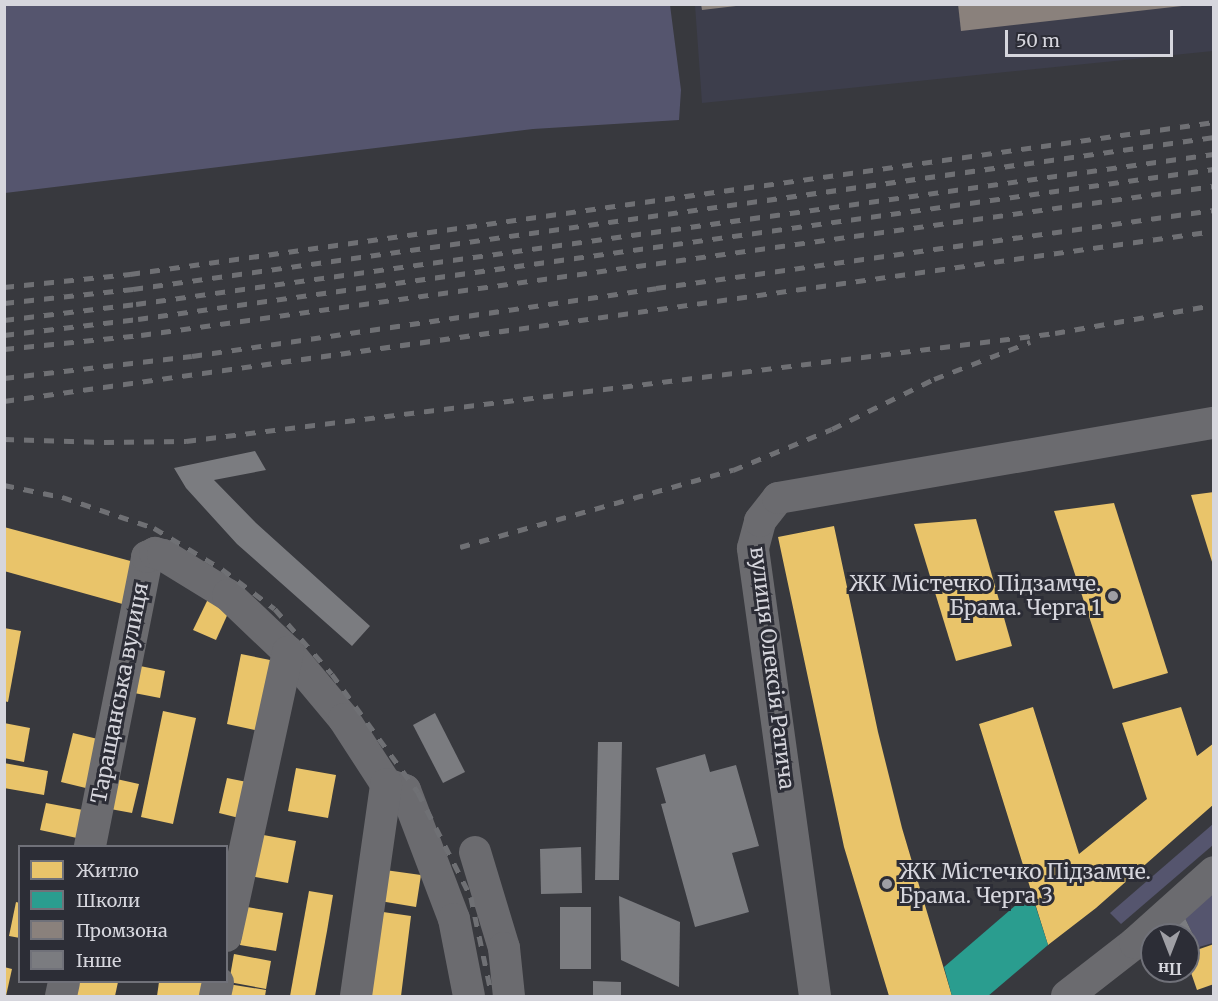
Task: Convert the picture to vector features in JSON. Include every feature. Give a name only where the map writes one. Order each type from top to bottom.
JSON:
[{"type":"street","name":"вулиця Олексія Ратича","points":[[815,996],[753,548],[760,520],[778,498],[1214,423]]},
{"type":"street","name":"Таращанська вулиця","points":[[90,845],[147,557],[155,553],[163,555],[228,595],[288,652]]},
{"type":"street","points":[[288,652],[344,719],[386,784],[405,790],[454,919],[469,996]]},
{"type":"street","points":[[228,927],[288,652]]},
{"type":"street","points":[[356,996],[386,784]]},
{"type":"street","points":[[475,852],[504,948],[509,996]]},
{"type":"street","points":[[1067,996],[1136,943],[1214,872]]},
{"type":"shaded area","points":[[4,5],[670,5],[681,90],[679,120],[533,129],[5,193]]},
{"type":"shaded area","points":[[695,5],[1213,5],[1213,51],[702,103]]},
{"type":"shaded area","points":[[1213,824],[1213,845],[1121,924],[1110,913]]},
{"type":"shaded area","points":[[1213,893],[1213,943],[1200,947],[1200,923],[1187,923],[1185,918]]},
{"type":"building: Житло","points":[[1214,492],[1214,565],[1213,565],[1191,495]]},
{"type":"building: Житло","name":"ЖК Містечко Підзамче. Брама. Черга 1","points":[[1114,503],[1168,673],[1113,689],[1054,511]]},
{"type":"building: Житло","points":[[976,519],[1012,646],[956,661],[914,524]]},
{"type":"building: Житло","points":[[834,526],[878,732],[902,828],[952,996],[889,996],[844,847],[778,537]]},
{"type":"building: Житло","points":[[4,527],[138,563],[126,605],[4,571]]},
{"type":"building: Житло","points":[[208,599],[230,609],[216,640],[193,630]]},
{"type":"building: Житло","points":[[4,628],[21,631],[8,702],[4,701]]},
{"type":"building: Житло","points":[[241,654],[275,661],[260,731],[227,724]]},
{"type":"building: Житло","points":[[135,665],[165,671],[160,698],[129,692]]},
{"type":"building: Житло","points":[[1033,707],[1079,854],[1147,799],[1122,723],[1181,707],[1197,756],[1214,743],[1214,804],[1096,908],[1048,945],[979,724]]},
{"type":"building: Житло","points":[[163,711],[196,718],[173,824],[141,817]]},
{"type":"building: Житло","points":[[4,723],[30,728],[24,762],[4,758]]},
{"type":"building: Житло","points":[[73,733],[106,741],[94,790],[61,782]]},
{"type":"building: Житло","points":[[4,763],[48,771],[44,795],[4,788]]},
{"type":"building: Житло","points":[[296,768],[336,775],[328,818],[288,811]]},
{"type":"building: Житло","points":[[112,778],[139,784],[132,813],[105,808]]},
{"type":"building: Житло","points":[[227,778],[247,782],[239,818],[219,813]]},
{"type":"building: Житло","points":[[46,803],[83,810],[77,838],[40,830]]},
{"type":"building: Житло","points":[[258,834],[296,841],[288,883],[250,876]]},
{"type":"building: Житло","points":[[385,870],[421,875],[416,907],[380,901]]},
{"type":"building: Житло","points":[[309,891],[333,895],[327,931],[315,996],[290,996]]},
{"type":"building: Житло","points":[[16,902],[18,902],[18,938],[9,936]]},
{"type":"building: Житло","points":[[247,907],[283,913],[276,951],[240,945]]},
{"type":"building: Житло","points":[[376,911],[411,916],[401,996],[365,996]]},
{"type":"building: Житло","points":[[1214,944],[1214,984],[1197,990],[1195,983],[1200,983],[1200,949]]},
{"type":"building: Житло","points":[[234,954],[271,961],[266,989],[229,982]]},
{"type":"building: Житло","points":[[4,967],[12,969],[6,996],[4,996]]},
{"type":"building: Житло","points":[[72,983],[118,983],[115,996],[68,996]]},
{"type":"building: Житло","points":[[159,983],[206,983],[204,996],[157,996]]},
{"type":"building: Житло","points":[[228,984],[266,990],[265,996],[226,996]]},
{"type":"building: Школи","points":[[1031,892],[1048,945],[988,996],[952,996],[944,967]]},
{"type":"building: Промзона","points":[[701,4],[736,4],[736,6],[702,10]]},
{"type":"building: Промзона","points":[[958,4],[1182,4],[1182,6],[961,31]]},
{"type":"building: Інше","points":[[255,451],[266,470],[214,480],[256,523],[370,626],[352,646],[237,544],[186,488],[174,468]]},
{"type":"building: Інше","points":[[435,713],[465,772],[443,783],[413,725]]},
{"type":"building: Інше","points":[[598,742],[622,742],[619,880],[595,880]]},
{"type":"building: Інше","points":[[705,754],[710,772],[736,765],[759,846],[732,853],[749,912],[695,927],[661,804],[666,803],[656,768]]},
{"type":"building: Інше","points":[[581,847],[582,893],[541,894],[540,849]]},
{"type":"building: Інше","points":[[619,896],[680,922],[679,987],[621,960]]},
{"type":"building: Інше","points":[[560,907],[591,907],[591,969],[560,969]]},
{"type":"building: Інше","points":[[593,981],[621,982],[621,996],[593,996]]},
{"type":"railway","points":[[4,287],[130,274],[1214,122]]},
{"type":"railway","points":[[4,303],[133,289],[1214,137]]},
{"type":"railway","points":[[4,320],[136,304],[1214,154]]},
{"type":"railway","points":[[4,335],[138,319],[1214,169]]},
{"type":"railway","points":[[4,349],[141,335],[1214,186]]},
{"type":"railway","points":[[4,378],[192,356],[1214,210]]},
{"type":"railway","points":[[4,401],[1214,231]]},
{"type":"railway","points":[[4,439],[104,442],[186,441],[1055,333],[1214,305]]},
{"type":"railway","points":[[460,547],[733,470],[832,429],[934,379],[1030,342]]},
{"type":"railway","points":[[4,485],[62,497],[154,528],[222,569],[275,609],[332,674],[418,792],[471,897],[492,996]]},
{"type":"place","name":"ЖК Містечко Підзамче. Брама. Черга 1","points":[[1113,596]]},
{"type":"place","name":"ЖК Містечко Підзамче. Брама. Черга 3","points":[[887,884]]}]
